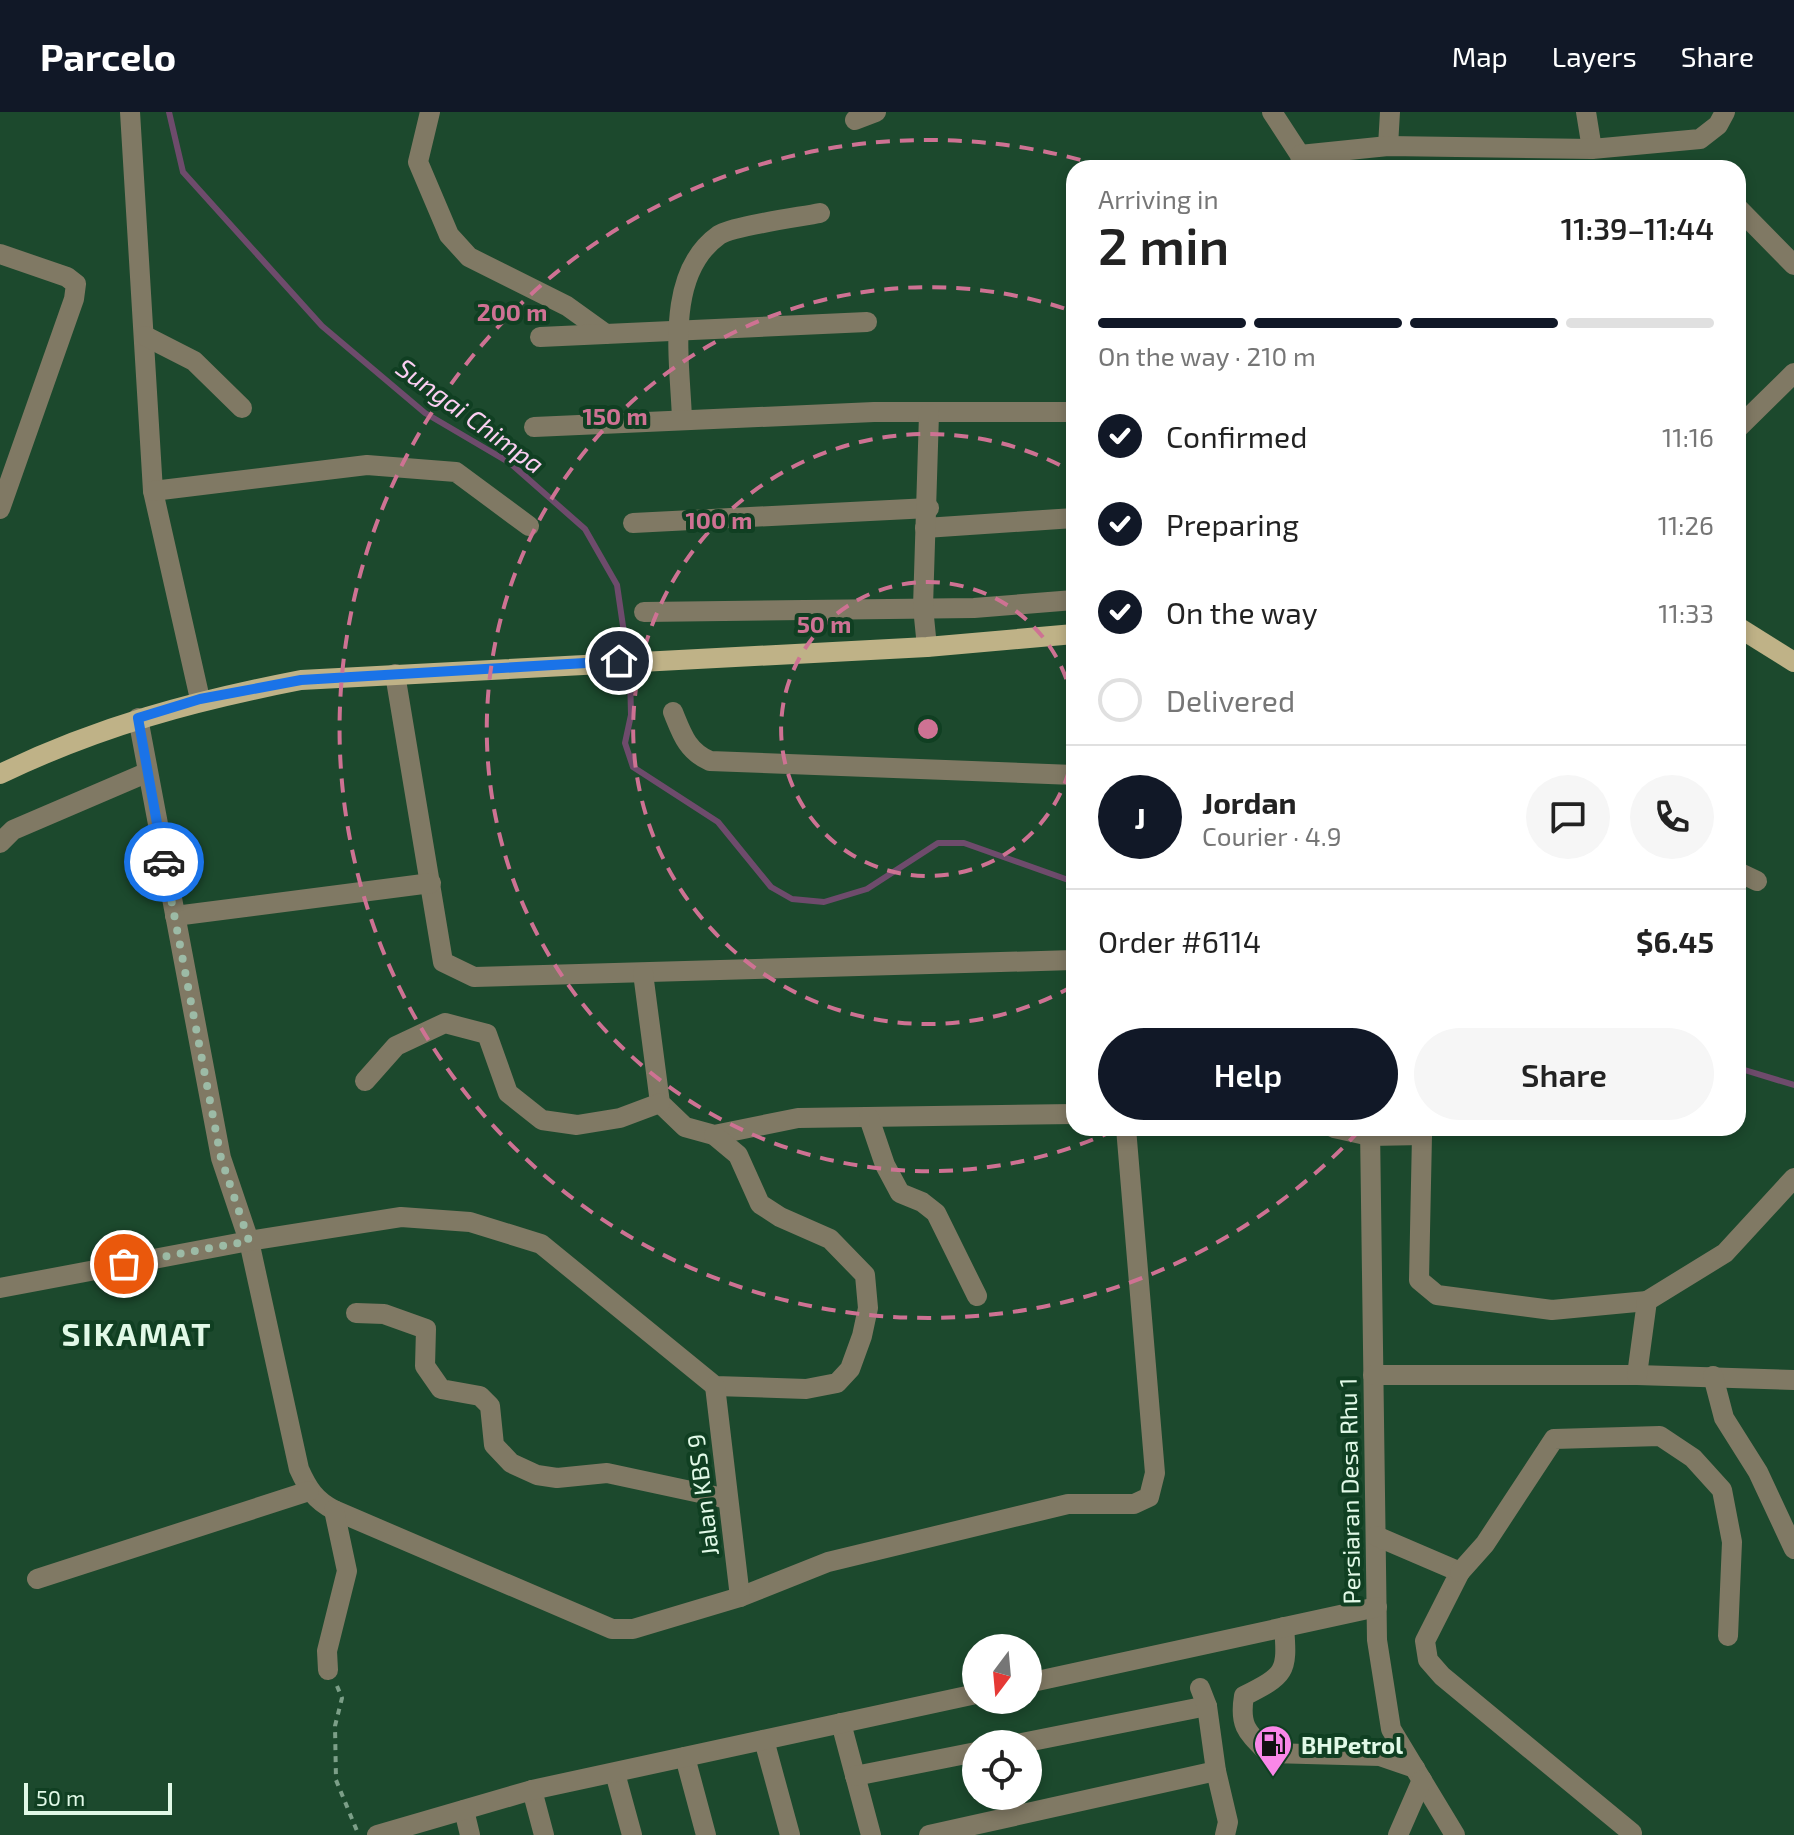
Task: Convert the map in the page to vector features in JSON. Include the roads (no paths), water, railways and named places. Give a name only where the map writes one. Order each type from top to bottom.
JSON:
[{"type":"main road","points":[[1746,632],[1793,659]]},
{"type":"main road","points":[[0,774],[138,718],[200,699],[301,680],[927,647],[1066,635]]},
{"type":"street","points":[[130,112],[153,491],[200,699]]},
{"type":"street","points":[[430,112],[418,162],[449,235],[469,257],[567,306],[606,334]]},
{"type":"street","points":[[855,120],[876,112]]},
{"type":"street","points":[[1272,112],[1300,160]]},
{"type":"street","points":[[1388,146],[1390,112]]},
{"type":"street","points":[[1586,112],[1592,149]]},
{"type":"street","points":[[1312,160],[1388,146],[1592,149],[1700,139],[1718,125],[1725,112]]},
{"type":"street","points":[[682,419],[679,330],[689,268],[720,234],[820,213]]},
{"type":"street","points":[[1746,216],[1794,265]]},
{"type":"street","points":[[0,254],[67,277],[76,284],[74,299],[0,509]]},
{"type":"street","points":[[540,337],[867,322]]},
{"type":"street","points":[[145,336],[194,361],[242,408]]},
{"type":"street","points":[[1746,420],[1794,373]]},
{"type":"street","points":[[534,427],[874,412],[1066,412]]},
{"type":"street","points":[[927,647],[923,607],[929,414]]},
{"type":"street","points":[[153,491],[367,465],[456,472],[529,526]]},
{"type":"street","points":[[633,523],[1066,518]]},
{"type":"street","points":[[644,612],[974,608],[1066,601]]},
{"type":"street","points":[[395,674],[443,962],[474,977],[1066,960]]},
{"type":"street","points":[[673,712],[685,742],[695,755],[710,761],[1066,775]]},
{"type":"street","points":[[138,718],[221,1158],[249,1241],[299,1469],[309,1491],[319,1502],[334,1510],[612,1629],[633,1629],[740,1597],[828,1562],[1068,1504],[1134,1504],[1149,1497],[1155,1473],[1127,1136]]},
{"type":"street","points":[[0,843],[13,830],[146,773]]},
{"type":"street","points":[[175,916],[431,883]]},
{"type":"street","points":[[0,1288],[249,1241],[401,1217],[470,1222],[541,1244],[715,1386],[806,1389],[837,1383],[850,1369],[868,1308],[865,1275],[830,1239],[780,1217],[760,1204],[738,1155],[714,1135],[685,1127],[660,1103],[643,973]]},
{"type":"street","points":[[365,1081],[396,1046],[445,1023],[487,1034],[508,1093],[542,1120],[577,1125],[620,1118],[660,1103]]},
{"type":"street","points":[[714,1135],[798,1118],[1066,1114]]},
{"type":"street","points":[[869,1118],[885,1165],[900,1193],[922,1202],[936,1213],[977,1296]]},
{"type":"street","name":"Persiaran Desa Rhu 1","points":[[1370,1136],[1377,1640],[1391,1729],[1455,1835]]},
{"type":"street","points":[[1422,1136],[1419,1280],[1437,1295],[1552,1310],[1647,1301],[1725,1253],[1794,1178]]},
{"type":"street","points":[[1637,1375],[1647,1301]]},
{"type":"street","points":[[356,1313],[384,1314],[426,1329],[425,1366],[441,1389],[480,1396],[490,1406],[494,1445],[511,1463],[537,1475],[557,1478],[607,1473],[728,1499]]},
{"type":"street","points":[[1373,1375],[1637,1375],[1794,1380]]},
{"type":"street","points":[[1713,1376],[1724,1418],[1758,1472],[1794,1549]]},
{"type":"street","name":"Jalan KBS 9","points":[[715,1386],[740,1597]]},
{"type":"street","points":[[1632,1833],[1442,1676],[1428,1660],[1425,1641],[1460,1572],[1485,1544],[1554,1439],[1660,1436],[1693,1458],[1722,1490],[1732,1542],[1728,1636]]},
{"type":"street","points":[[37,1579],[309,1491]]},
{"type":"street","points":[[328,1670],[327,1651],[347,1571],[334,1510]]},
{"type":"street","points":[[1376,1536],[1460,1572]]},
{"type":"street","points":[[1042,1680],[1377,1607]]},
{"type":"street","points":[[1284,1627],[1287,1662],[1278,1679],[1244,1696],[1240,1717],[1248,1733],[1268,1753],[1380,1756],[1418,1774],[1398,1835]]},
{"type":"street","points":[[377,1835],[532,1790],[962,1697]]},
{"type":"street","points":[[1042,1738],[1204,1697],[1228,1822],[1225,1835]]},
{"type":"street","points":[[841,1723],[871,1835]]},
{"type":"street","points":[[764,1740],[790,1835]]},
{"type":"street","points":[[855,1776],[962,1755]]},
{"type":"street","points":[[685,1757],[706,1835]]},
{"type":"street","points":[[929,1835],[1216,1771]]},
{"type":"street","points":[[615,1773],[632,1835]]},
{"type":"street","points":[[532,1790],[544,1835]]},
{"type":"street","points":[[464,1810],[470,1835]]},
{"type":"waterway","name":"Sungai Chimpa","points":[[169,112],[183,172],[322,326],[425,413],[510,463],[585,529],[617,585],[630,674],[631,715],[625,743],[633,767],[718,822],[771,887],[792,899],[824,902],[867,889],[938,843],[964,843],[1066,879]]},
{"type":"waterway","name":"Sungai Chimpa","points":[[1746,1070],[1794,1085]]},
{"type":"place","name":"BHPetrol","points":[[1273,1778]]},
{"type":"district","name":"SIKAMAT","points":[[137,1333]]}]
